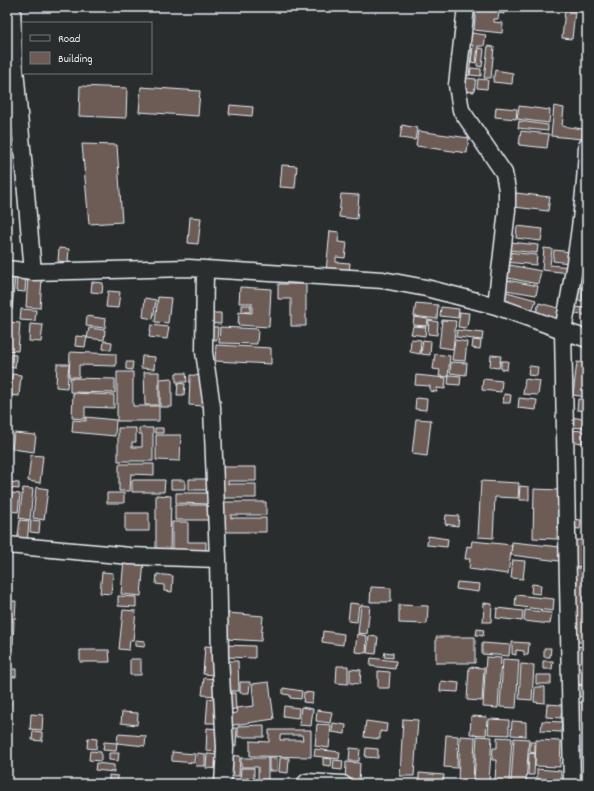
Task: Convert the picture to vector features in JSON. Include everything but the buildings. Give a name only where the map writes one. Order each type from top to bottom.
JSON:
[{"type":"street","points":[[12,7],[14,57],[33,272]]},
{"type":"street","points":[[466,7],[458,85],[461,110],[504,173],[507,190],[507,210],[496,306]]},
{"type":"street","points":[[572,784],[563,330],[576,268],[586,178],[587,146]]},
{"type":"street","points":[[7,269],[33,272],[205,269],[383,280],[426,288],[496,306],[587,338]]},
{"type":"street","points":[[205,269],[204,352],[212,407],[224,748],[223,784]]},
{"type":"street","points":[[7,544],[130,556],[218,559]]},
{"type":"street","points":[[305,784],[306,782],[343,784]]}]
